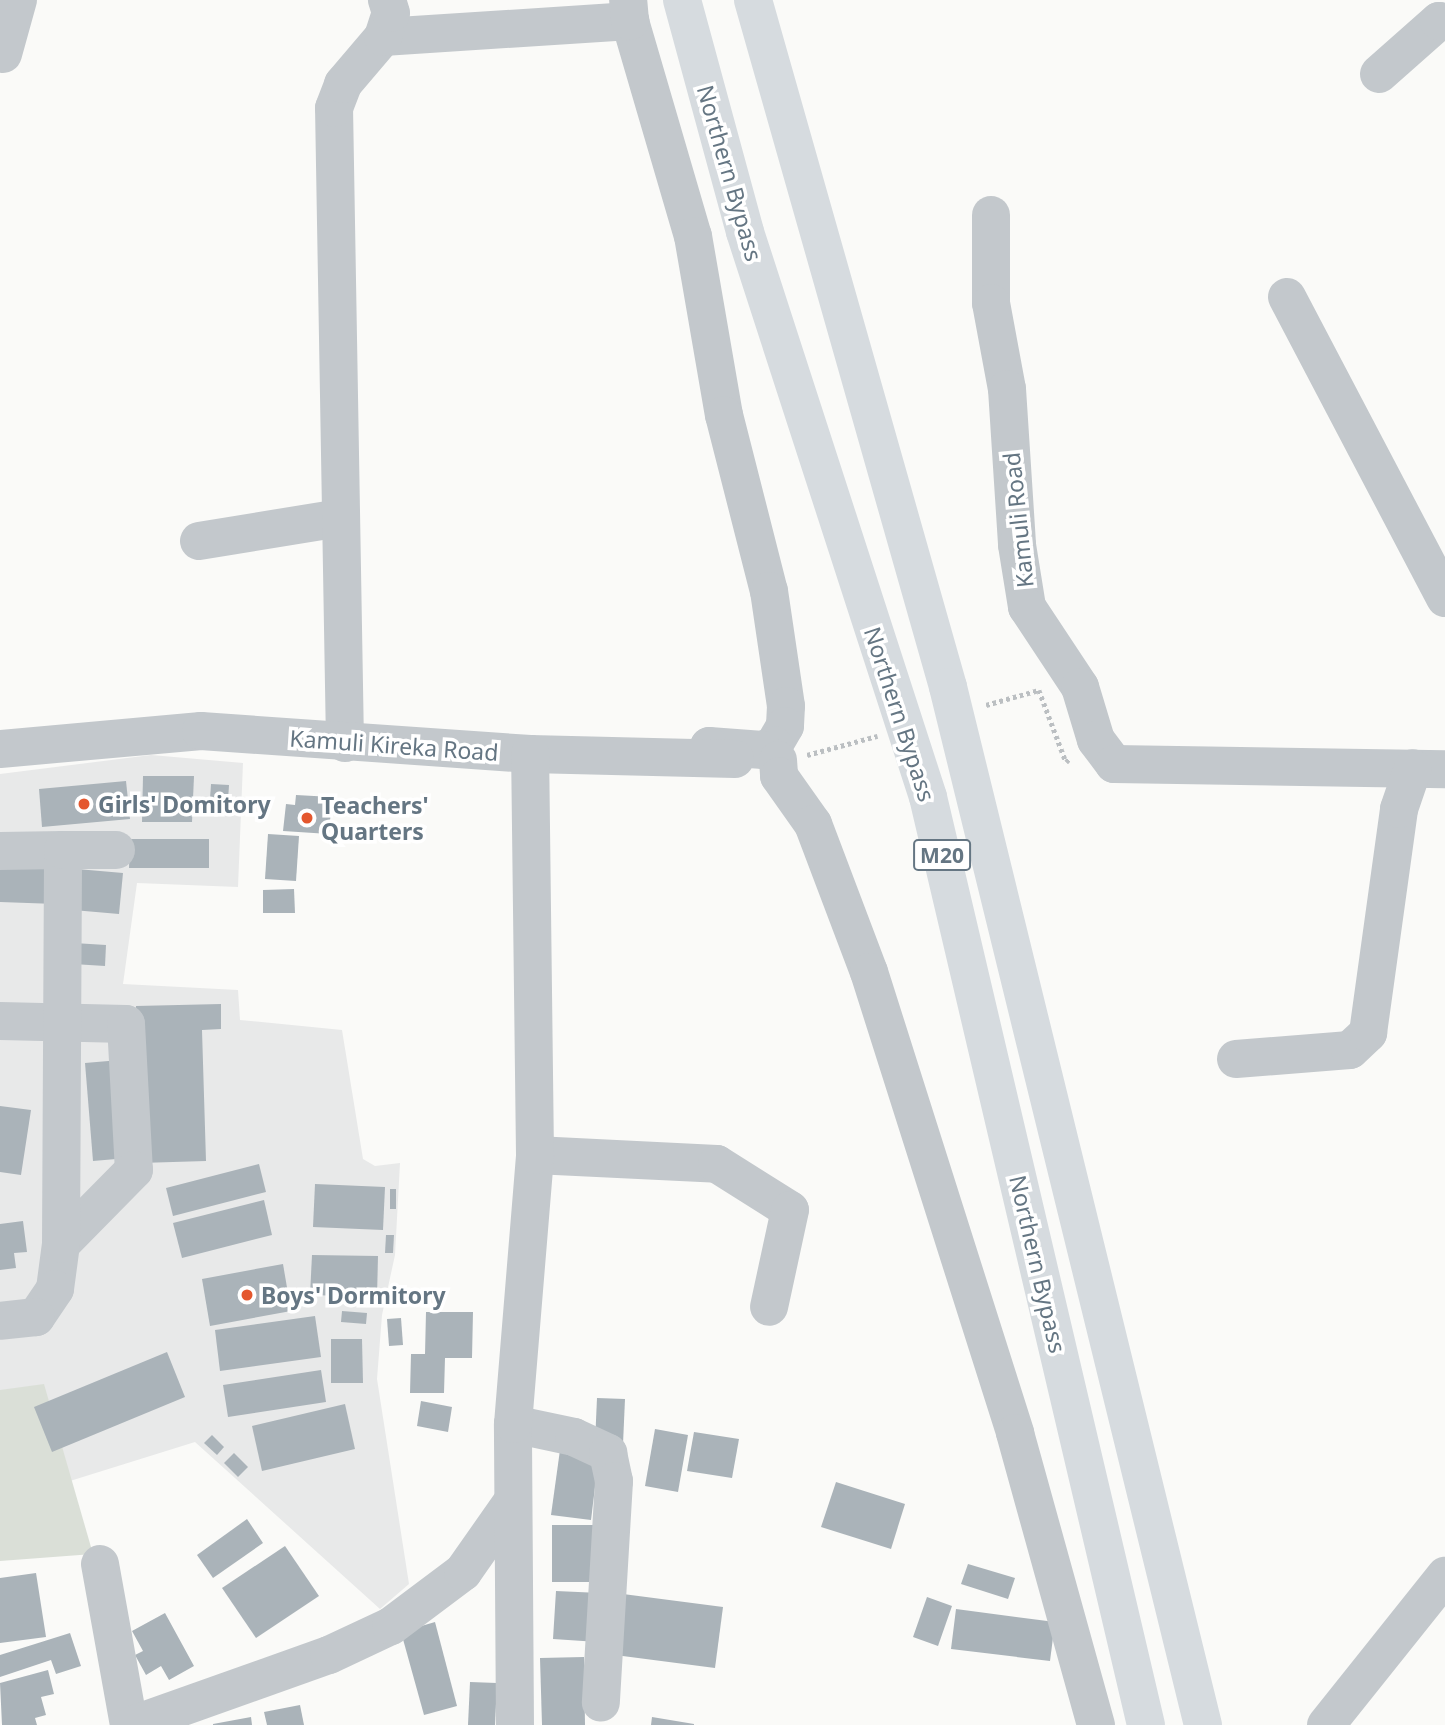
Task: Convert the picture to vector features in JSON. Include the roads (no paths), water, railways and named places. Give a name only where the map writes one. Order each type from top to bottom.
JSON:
[{"type":"highway","name":"Northern Bypass","points":[[682,0],[745,232],[928,797],[1100,1546],[1146,1725]]},
{"type":"highway","name":"Northern Bypass","points":[[753,0],[948,687],[1203,1725]]},
{"type":"street","points":[[4,54],[18,0]]},
{"type":"street","points":[[345,743],[334,108],[343,84],[385,18],[629,10],[693,236],[724,415],[769,591],[786,706],[785,726],[774,745],[764,750],[709,747],[708,758]]},
{"type":"street","points":[[1379,74],[1439,21],[1445,22]]},
{"type":"street","name":"Kamuli Road","points":[[991,215],[991,303],[1007,389],[1017,545],[1027,607],[1080,687],[1096,740],[1114,765],[1429,769]]},
{"type":"street","points":[[1287,297],[1445,598]]},
{"type":"street","points":[[199,541],[340,518]]},
{"type":"street","name":"Kamuli Kireka Road","points":[[0,749],[201,731],[530,754],[783,760],[779,776],[813,824],[869,972],[1015,1433],[1096,1725]]},
{"type":"street","points":[[515,1725],[517,1599],[512,1502],[513,1424],[535,1155],[530,754]]},
{"type":"street","points":[[1236,1059],[1350,1051],[1368,1033],[1399,809],[1429,769]]},
{"type":"street","points":[[0,1321],[36,1317],[55,1289],[61,1244],[63,849]]},
{"type":"street","points":[[0,851],[116,849]]},
{"type":"street","points":[[0,1021],[126,1024],[134,1170],[61,1244]]},
{"type":"street","points":[[535,1155],[717,1164],[790,1210],[769,1307]]},
{"type":"street","points":[[513,1424],[574,1437],[608,1452],[614,1481],[601,1703]]},
{"type":"street","points":[[100,1564],[131,1725],[329,1655],[391,1626],[463,1572],[512,1502]]},
{"type":"street","points":[[1326,1725],[1445,1576]]},
{"type":"place","name":"Girls' Domitory","points":[[84,804]]},
{"type":"place","name":"Teachers' Quarters","points":[[307,818]]},
{"type":"place","name":"Boys' Dormitory","points":[[247,1295]]}]
